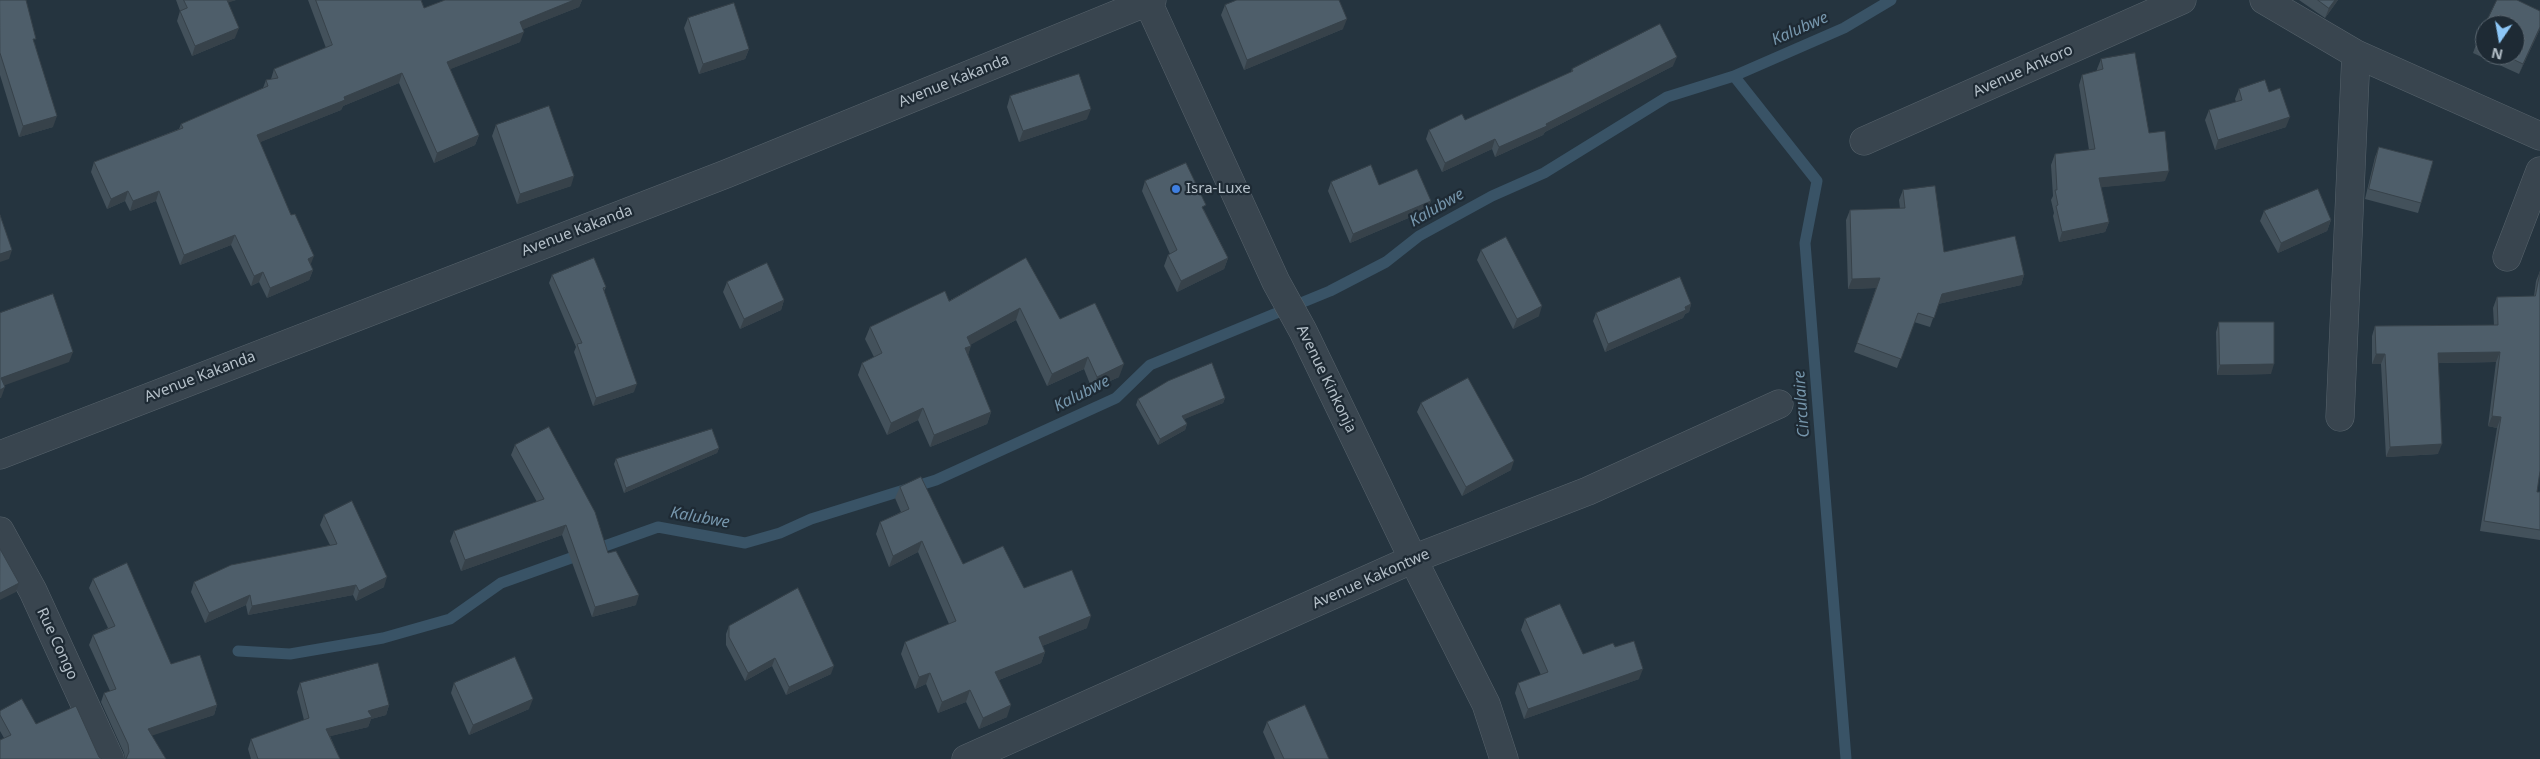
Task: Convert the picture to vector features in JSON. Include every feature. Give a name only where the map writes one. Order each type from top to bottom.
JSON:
[{"type":"street","name":"Avenue Ankoro","points":[[1864,141],[2182,0]]},
{"type":"street","points":[[2264,0],[2356,54],[2540,136]]},
{"type":"street","name":"Avenue Kinkonja","points":[[1149,1],[1276,282],[1303,331],[1413,559],[1486,704],[1504,759]]},
{"type":"street","name":"Avenue Kakanda","points":[[0,455],[726,174],[1149,1]]},
{"type":"street","points":[[2340,417],[2356,54]]},
{"type":"street","points":[[2507,257],[2540,170]]},
{"type":"street","name":"Avenue Kakontwe","points":[[966,759],[1413,559],[1588,491],[1779,404]]},
{"type":"street","name":"Rue Congo","points":[[0,531],[33,591],[110,759]]},
{"type":"building","points":[[0,0],[26,0],[36,39],[33,39],[57,116],[23,126],[0,53]]},
{"type":"building","points":[[184,0],[227,0],[239,28],[195,46],[180,11],[187,8]]},
{"type":"building","points":[[316,0],[421,0],[424,8],[445,0],[574,0],[520,22],[524,32],[447,62],[479,135],[437,153],[402,73],[344,97],[345,100],[257,135],[291,215],[295,214],[314,256],[308,259],[313,270],[270,288],[263,272],[254,276],[235,235],[184,255],[159,191],[133,201],[128,191],[111,199],[94,162],[183,128],[181,124],[268,86],[266,80],[278,78],[274,69],[332,45]]},
{"type":"building","points":[[1237,0],[1339,0],[1347,19],[1247,60],[1225,5]]},
{"type":"building","points":[[2318,0],[2335,0],[2329,8]]},
{"type":"building","points":[[2497,0],[2517,0],[2540,11],[2540,27],[2525,60],[2525,15],[2490,15]]},
{"type":"building","points":[[734,3],[749,49],[703,64],[688,18]]},
{"type":"building","points":[[1660,24],[1677,57],[1546,124],[1547,126],[1499,147],[1495,139],[1445,163],[1429,130],[1462,114],[1465,120],[1573,71],[1572,69]]},
{"type":"building","points":[[2135,53],[2149,133],[2165,131],[2169,171],[2099,178],[2109,222],[2062,232],[2056,206],[2058,205],[2055,190],[2057,190],[2055,154],[2095,149],[2082,75],[2103,69],[2101,59]]},
{"type":"building","points":[[1079,74],[1091,109],[1023,131],[1010,96]]},
{"type":"building","points":[[2265,80],[2269,92],[2280,88],[2290,117],[2218,140],[2209,110],[2242,100],[2239,89]]},
{"type":"building","points":[[549,106],[574,176],[520,194],[496,125]]},
{"type":"building","points":[[2379,147],[2433,161],[2421,203],[2369,189]]},
{"type":"building","points":[[1186,163],[1206,205],[1202,207],[1228,258],[1181,281],[1168,255],[1177,250],[1145,181]]},
{"type":"building","points":[[1371,165],[1379,185],[1417,169],[1431,201],[1353,234],[1331,182]]},
{"type":"building","points":[[1935,186],[1944,252],[2015,236],[2024,275],[1942,294],[1934,318],[1918,313],[1901,359],[1857,343],[1880,278],[1852,279],[1850,210],[1905,208],[1903,190]]},
{"type":"building","points":[[2318,189],[2331,220],[2281,243],[2264,211]]},
{"type":"building","points":[[0,215],[12,250],[0,254]]},
{"type":"building","points":[[1506,237],[1542,306],[1517,319],[1481,250]]},
{"type":"building","points":[[594,258],[606,287],[603,288],[637,384],[596,398],[577,344],[582,343],[552,275]]},
{"type":"building","points":[[1026,258],[1060,319],[1095,303],[1124,364],[1097,377],[1088,357],[1052,374],[1020,308],[967,337],[971,346],[965,348],[991,412],[934,435],[923,408],[891,423],[862,363],[882,353],[870,327],[945,291],[949,301]]},
{"type":"building","points":[[767,263],[784,300],[744,319],[727,282]]},
{"type":"building","points":[[2540,272],[2540,471],[2537,492],[2540,492],[2540,530],[2484,521],[2501,417],[2492,416],[2500,352],[2438,353],[2442,444],[2390,447],[2385,354],[2376,354],[2375,326],[2498,325],[2497,297],[2535,296]]},
{"type":"building","points":[[1680,277],[1691,304],[1685,307],[1686,310],[1608,344],[1596,313]]},
{"type":"building","points":[[53,294],[73,352],[1,378],[5,387],[0,390],[0,313]]},
{"type":"building","points":[[2219,322],[2274,322],[2274,364],[2220,365]]},
{"type":"building","points":[[1212,363],[1225,398],[1182,416],[1187,424],[1160,439],[1138,399],[1168,381]]},
{"type":"building","points":[[1468,378],[1514,461],[1466,487],[1421,403]]},
{"type":"building","points":[[549,427],[595,512],[608,553],[616,551],[639,595],[595,607],[566,525],[465,560],[454,531],[544,499],[515,445]]},
{"type":"building","points":[[712,429],[719,448],[626,488],[616,459]]},
{"type":"building","points":[[921,477],[963,564],[1003,546],[1024,588],[1072,570],[1091,616],[1039,637],[1045,652],[995,672],[1011,705],[983,718],[970,690],[942,702],[930,673],[919,677],[905,642],[956,621],[922,541],[893,556],[880,522],[909,509],[900,487]]},
{"type":"building","points":[[352,501],[387,577],[359,591],[356,585],[252,606],[250,595],[209,613],[194,582],[231,565],[337,544],[324,515]]},
{"type":"building","points":[[0,549],[19,583],[0,593]]},
{"type":"building","points":[[127,563],[171,664],[200,655],[217,705],[148,729],[166,759],[126,759],[129,752],[128,744],[104,693],[116,689],[93,635],[115,626],[93,579]]},
{"type":"building","points":[[798,588],[834,666],[789,687],[775,658],[748,673],[729,637],[729,626]]},
{"type":"building","points":[[1560,604],[1583,654],[1613,643],[1615,647],[1634,641],[1643,669],[1528,709],[1518,683],[1548,672],[1525,619]]},
{"type":"building","points":[[515,657],[533,699],[473,725],[454,683]]},
{"type":"building","points":[[378,663],[389,705],[368,711],[372,717],[326,729],[340,759],[258,759],[251,739],[309,718],[300,683]]},
{"type":"building","points":[[22,699],[36,724],[76,706],[99,757],[102,759],[0,759],[0,740],[11,735],[0,715],[0,711]]},
{"type":"building","points":[[1305,705],[1329,759],[1284,759],[1267,722]]},
{"type":"waterway","name":"Kalubwe","points":[[238,651],[290,654],[383,638],[450,619],[501,583],[658,527],[745,543],[780,533],[811,519],[936,480],[1116,398],[1150,365],[1330,291],[1386,262],[1419,236],[1492,196],[1544,173],[1667,97],[1734,76],[1844,28],[1891,0]]},
{"type":"waterway","name":"Circulaire","points":[[1734,76],[1817,181],[1805,243],[1846,759]]},
{"type":"place","name":"Isra-Luxe","points":[[1176,189]]}]
